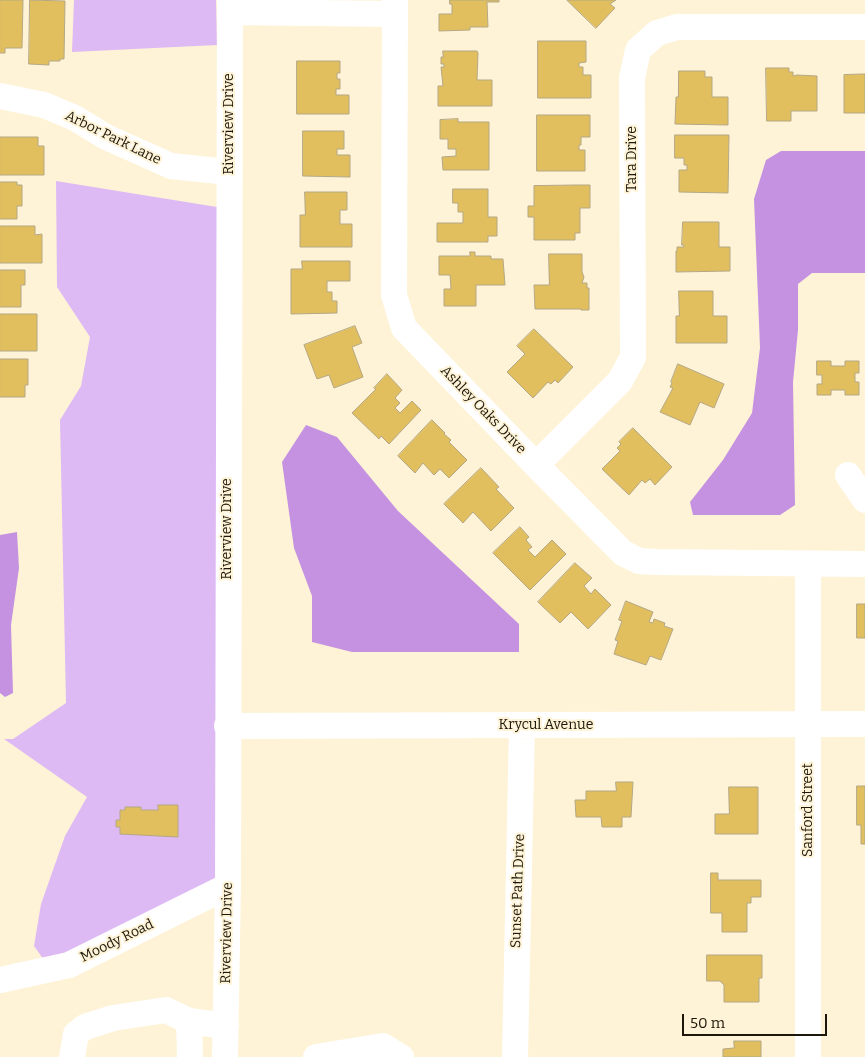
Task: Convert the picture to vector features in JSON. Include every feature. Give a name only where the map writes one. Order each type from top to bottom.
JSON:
[{"type":"street","points":[[230,6],[395,7]]},
{"type":"street","name":"Riverview Drive","points":[[225,1057],[228,886],[228,172],[230,6]]},
{"type":"street","name":"Ashley Oaks Drive","points":[[395,7],[394,295],[404,328],[536,466],[623,552],[639,560],[655,562],[865,564]]},
{"type":"street","name":"Tara Drive","points":[[536,466],[620,381],[632,357],[632,78],[638,50],[657,33],[676,27],[865,27]]},
{"type":"street","name":"Arbor Park Lane","points":[[0,96],[44,105],[75,118],[106,137],[171,166],[228,172]]},
{"type":"street","points":[[848,475],[865,500]]},
{"type":"street","name":"Sanford Street","points":[[808,564],[808,1057]]},
{"type":"street","name":"Krycul Avenue","points":[[227,726],[865,724]]},
{"type":"street","name":"Sunset Path Drive","points":[[515,1057],[522,725]]},
{"type":"street","name":"Moody Road","points":[[0,980],[69,964],[228,886]]},
{"type":"street","points":[[72,1057],[76,1034],[85,1027],[137,1014],[166,1010],[190,1021],[226,1026]]},
{"type":"street","points":[[190,1021],[190,1057]]},
{"type":"street","points":[[316,1057],[383,1046],[401,1057]]},
{"type":"shaded area","points":[[74,0],[216,0],[217,45],[72,52]]},
{"type":"shaded area","points":[[781,151],[865,151],[865,273],[812,273],[798,284],[798,330],[793,382],[795,505],[780,515],[693,515],[690,502],[723,460],[752,413],[760,348],[754,199],[766,160]]},
{"type":"shaded area","points":[[56,181],[217,207],[216,880],[65,955],[44,960],[34,946],[41,904],[65,836],[87,797],[4,739],[13,739],[66,703],[60,420],[81,386],[90,337],[57,287]]},
{"type":"shaded area","points":[[306,425],[337,437],[398,511],[519,624],[519,652],[352,652],[312,642],[312,596],[294,548],[282,462]]},
{"type":"shaded area","points":[[17,532],[19,568],[11,625],[13,693],[5,697],[0,693],[0,535]]},
{"type":"building","points":[[0,0],[23,0],[22,48],[5,48],[5,53],[0,53]]},
{"type":"building","points":[[30,0],[65,1],[64,59],[49,61],[49,65],[29,64]]},
{"type":"building","points":[[450,0],[499,0],[499,2],[487,2],[488,27],[470,27],[470,30],[439,31],[439,14],[452,14]]},
{"type":"building","points":[[567,0],[616,0],[610,4],[615,8],[596,28]]},
{"type":"building","points":[[538,41],[586,41],[586,62],[579,63],[579,67],[583,67],[583,75],[591,75],[591,98],[538,98]]},
{"type":"building","points":[[443,51],[477,51],[477,80],[492,80],[492,106],[438,106],[438,86],[443,86],[441,67],[444,67],[444,64],[441,64],[441,57],[443,57]]},
{"type":"building","points":[[297,61],[340,61],[340,73],[337,73],[337,79],[340,79],[340,89],[336,89],[336,95],[349,95],[349,114],[297,114]]},
{"type":"building","points":[[766,68],[789,68],[789,72],[793,72],[793,76],[817,76],[817,111],[791,111],[791,121],[767,121]]},
{"type":"building","points":[[679,71],[705,71],[705,77],[712,77],[712,97],[728,97],[728,125],[675,124]]},
{"type":"building","points":[[865,74],[865,113],[844,113],[844,75]]},
{"type":"building","points":[[537,115],[590,115],[590,137],[581,137],[581,145],[579,145],[579,150],[585,150],[585,171],[537,171]]},
{"type":"building","points":[[458,119],[458,122],[489,122],[489,170],[443,170],[442,157],[456,156],[456,149],[448,149],[448,139],[440,139],[440,120]]},
{"type":"building","points":[[303,131],[344,131],[344,149],[337,149],[337,155],[350,155],[350,177],[303,176]]},
{"type":"building","points":[[675,135],[729,135],[728,193],[679,192],[679,170],[687,170],[687,165],[684,165],[684,158],[675,158]]},
{"type":"building","points":[[0,137],[38,137],[38,146],[44,146],[44,175],[0,175]]},
{"type":"building","points":[[0,182],[17,182],[17,185],[22,185],[22,206],[17,206],[17,219],[0,219]]},
{"type":"building","points":[[590,185],[590,208],[580,208],[580,233],[575,233],[575,240],[534,240],[534,217],[528,217],[528,206],[534,206],[534,186]]},
{"type":"building","points":[[453,189],[488,189],[488,217],[497,217],[497,236],[488,236],[488,242],[437,242],[437,223],[463,223],[463,212],[458,212],[458,203],[453,203]]},
{"type":"building","points":[[305,192],[347,192],[347,210],[340,210],[340,224],[352,224],[352,247],[300,247],[300,215],[305,215]]},
{"type":"building","points":[[683,222],[719,222],[719,247],[730,247],[730,271],[676,272],[677,247],[684,247],[682,245]]},
{"type":"building","points":[[0,226],[35,226],[35,235],[42,234],[42,263],[0,263]]},
{"type":"building","points":[[470,252],[475,252],[475,256],[491,256],[491,259],[503,259],[505,285],[476,285],[476,306],[444,306],[444,289],[451,289],[450,275],[439,275],[439,256],[470,256]]},
{"type":"building","points":[[549,254],[582,254],[582,272],[584,277],[582,283],[587,283],[587,288],[589,288],[589,310],[535,309],[534,285],[549,285]]},
{"type":"building","points":[[302,261],[350,261],[350,281],[327,281],[327,292],[332,292],[332,301],[337,301],[337,313],[291,314],[291,269],[302,269]]},
{"type":"building","points":[[0,270],[25,270],[25,285],[21,285],[21,307],[0,307]]},
{"type":"building","points":[[679,291],[713,291],[713,316],[727,316],[727,343],[676,343],[676,316],[679,316]]},
{"type":"building","points":[[0,314],[37,314],[37,351],[0,351]]},
{"type":"building","points":[[355,326],[362,343],[352,347],[363,377],[334,388],[329,375],[317,379],[304,345]]},
{"type":"building","points":[[534,329],[573,367],[558,383],[555,380],[551,384],[548,382],[533,398],[507,372],[525,354],[517,346]]},
{"type":"building","points":[[0,359],[28,359],[28,385],[25,385],[25,397],[0,397]]},
{"type":"building","points":[[817,361],[831,361],[831,366],[845,366],[845,361],[859,361],[859,373],[855,373],[855,382],[859,382],[859,395],[845,395],[845,390],[831,390],[831,395],[817,395],[817,384],[822,384],[822,375],[817,375]]},
{"type":"building","points":[[678,364],[724,384],[714,408],[700,402],[690,425],[660,412],[673,388],[670,387],[671,382]]},
{"type":"building","points":[[387,374],[402,390],[395,398],[400,403],[395,408],[400,413],[412,401],[421,410],[389,444],[381,436],[379,439],[352,413],[376,389],[374,388]]},
{"type":"building","points":[[432,420],[451,440],[449,442],[467,460],[449,478],[440,469],[434,475],[423,463],[415,473],[398,456]]},
{"type":"building","points":[[633,428],[672,467],[655,485],[650,479],[645,483],[642,480],[629,495],[602,469],[620,451],[617,448],[621,444],[619,442]]},
{"type":"building","points":[[481,468],[499,487],[496,489],[514,508],[491,531],[473,512],[463,523],[444,504]]},
{"type":"building","points":[[520,527],[529,537],[526,540],[532,547],[528,550],[535,557],[552,540],[566,554],[530,590],[493,553]]},
{"type":"building","points":[[575,563],[592,578],[584,586],[591,594],[595,589],[611,605],[588,629],[571,612],[560,623],[538,602]]},
{"type":"building","points":[[626,601],[653,612],[649,622],[653,623],[654,619],[665,623],[664,626],[673,629],[661,660],[650,656],[646,665],[614,654],[618,641],[615,640],[622,621],[619,620]]},
{"type":"building","points":[[857,604],[865,604],[865,638],[857,638]]},
{"type":"building","points":[[616,782],[633,782],[631,817],[622,817],[622,827],[602,827],[601,817],[576,817],[575,800],[586,800],[586,791],[616,791]]},
{"type":"building","points":[[857,786],[865,786],[865,844],[861,844],[861,825],[857,825]]},
{"type":"building","points":[[729,787],[758,787],[758,834],[715,834],[715,814],[729,814]]},
{"type":"building","points":[[158,805],[178,805],[178,837],[120,834],[120,827],[116,827],[116,820],[120,820],[120,810],[125,810],[125,807],[141,807],[141,810],[158,810]]},
{"type":"building","points":[[711,873],[718,873],[718,880],[761,880],[761,897],[751,897],[751,903],[747,903],[747,932],[722,932],[722,913],[711,913]]},
{"type":"building","points":[[707,955],[762,955],[762,978],[759,978],[759,1002],[724,1002],[724,985],[720,981],[707,981]]},
{"type":"building","points":[[734,1041],[761,1041],[761,1057],[723,1057],[723,1049],[734,1048]]}]
